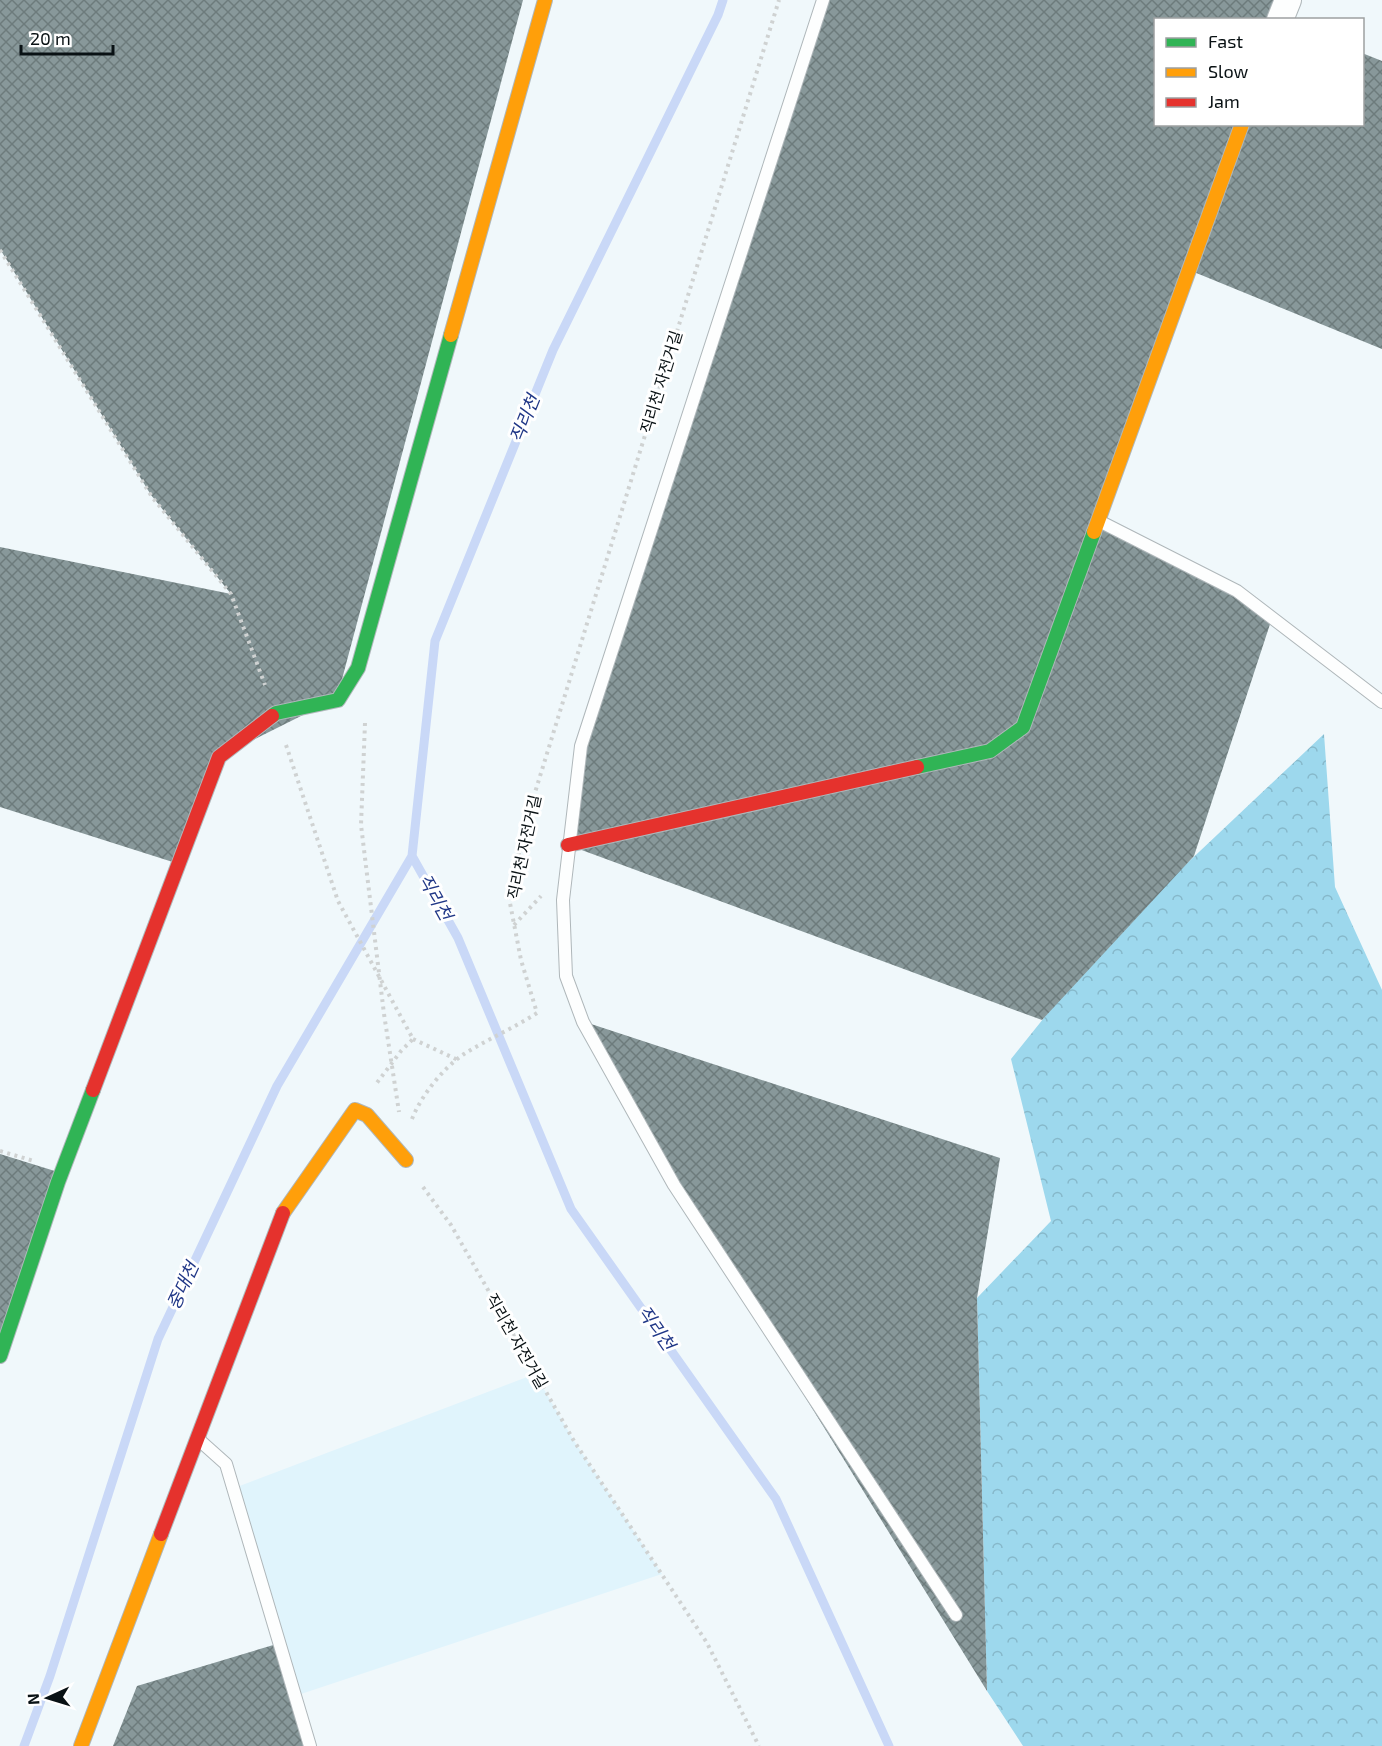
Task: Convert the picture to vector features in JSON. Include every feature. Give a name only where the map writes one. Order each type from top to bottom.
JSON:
[{"type":"street","points":[[0,1356],[58,1182],[219,757],[276,713],[338,700],[358,668],[545,0]]},
{"type":"street","points":[[1282,18],[1288,0]]},
{"type":"street","points":[[568,845],[990,751],[1023,727],[1241,126]]},
{"type":"street","points":[[81,1746],[281,1216],[355,1110],[367,1115],[406,1160]]},
{"type":"lane","points":[[823,0],[581,746],[563,900],[566,976],[583,1022],[674,1185],[956,1615]]},
{"type":"lane","points":[[1098,521],[1237,591],[1382,702]]},
{"type":"lane","points":[[197,1438],[226,1464],[310,1746]]},
{"type":"path","name":"직리천 자전거길","points":[[759,1746],[707,1643],[574,1441],[451,1225],[408,1167],[406,1160],[410,1126],[417,1106],[441,1076],[462,1055],[537,1013],[520,960],[509,898],[525,825],[779,0]]},
{"type":"path","points":[[0,249],[152,497],[231,594],[276,713],[338,901],[413,1040],[458,1060]]},
{"type":"path","points":[[365,723],[362,825],[384,1014],[399,1112]]},
{"type":"path","points":[[355,1110],[401,1051],[413,1040]]},
{"type":"shaded area","points":[[535,1374],[574,1441],[662,1574],[295,1696],[237,1487]]},
{"type":"green space","points":[[1324,734],[1335,887],[1382,990],[1382,1746],[1023,1746],[987,1691],[977,1298],[1051,1221],[1011,1059],[1108,938]]},
{"type":"building","points":[[0,0],[523,0],[337,698],[219,757],[179,864],[0,807],[0,547],[231,594],[151,495],[0,249]]},
{"type":"building","points":[[823,0],[1288,0],[1282,18],[1154,18],[1154,126],[1364,126],[1364,54],[1382,61],[1382,349],[1189,270],[1098,521],[1272,618],[1194,856],[1042,1020],[568,845],[581,746]]},
{"type":"building","points":[[588,1023],[1000,1158],[977,1298],[987,1691],[674,1185]]},
{"type":"building","points":[[0,1154],[58,1172],[0,1335]]},
{"type":"building","points":[[280,1643],[310,1746],[113,1746],[137,1686]]},
{"type":"waterway","name":"직리천","points":[[723,0],[718,15],[553,350],[435,641],[412,856],[458,938],[571,1209],[776,1499],[889,1746]]},
{"type":"waterway","name":"중대천","points":[[24,1746],[50,1676],[158,1339],[277,1086],[412,856]]},
{"type":"traffic: fast","points":[[272,716],[276,713],[338,700],[358,668],[451,335]]},
{"type":"traffic: fast","points":[[917,767],[990,751],[1023,727],[1094,532]]},
{"type":"traffic: fast","points":[[0,1356],[58,1182],[93,1090]]},
{"type":"traffic: slow","points":[[451,335],[545,0]]},
{"type":"traffic: slow","points":[[1094,532],[1241,126]]},
{"type":"traffic: slow","points":[[283,1213],[355,1110],[367,1115],[406,1160]]},
{"type":"traffic: slow","points":[[81,1746],[161,1534]]},
{"type":"traffic: jam","points":[[93,1090],[219,757],[272,716]]},
{"type":"traffic: jam","points":[[568,845],[917,767]]},
{"type":"traffic: jam","points":[[161,1534],[283,1213]]}]
